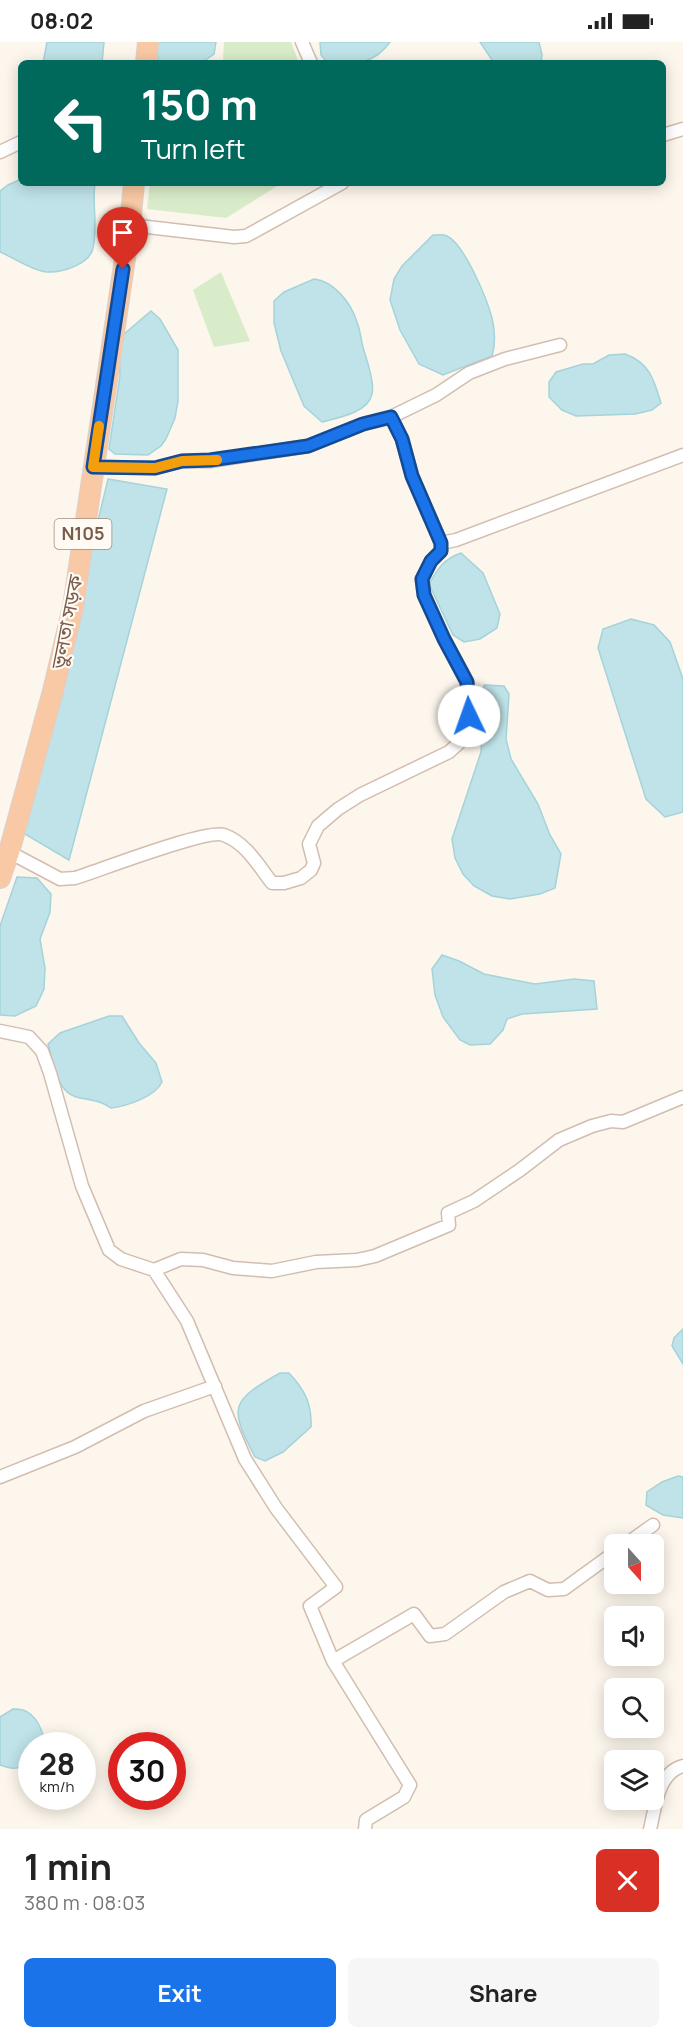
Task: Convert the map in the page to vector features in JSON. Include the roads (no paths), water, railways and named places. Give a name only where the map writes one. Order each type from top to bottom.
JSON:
[{"type":"highway","points":[[146,60],[148,42]]},
{"type":"highway","name":"ভুলতা সড়ক","points":[[0,878],[53,691],[73,608],[130,225],[134,186]]},
{"type":"street","points":[[302,42],[310,60]]},
{"type":"street","points":[[666,134],[683,129]]},
{"type":"street","points":[[0,152],[18,143]]},
{"type":"street","points":[[130,225],[234,237],[246,236],[337,186]]},
{"type":"street","points":[[93,467],[155,468],[182,461],[210,460],[308,446],[363,424],[391,417],[436,395],[468,373],[505,359],[560,345]]},
{"type":"street","points":[[9,852],[60,879],[75,878],[189,839],[217,833],[245,847],[272,883],[284,883],[301,878],[311,870],[314,863],[309,844],[318,826],[338,809],[360,795],[449,752],[470,733],[467,682],[424,595],[422,579],[431,561],[441,551],[441,543],[412,476],[402,439],[391,417]]},
{"type":"street","points":[[441,543],[456,540],[683,455]]},
{"type":"street","points":[[0,1031],[29,1037],[42,1051],[82,1186],[109,1250],[122,1259],[154,1270],[187,1321],[245,1459],[276,1508],[336,1587],[310,1606],[333,1660],[410,1785],[404,1797],[366,1820],[365,1829]]},
{"type":"street","points":[[154,1270],[181,1259],[203,1260],[233,1268],[272,1271],[316,1262],[357,1260],[375,1256],[449,1225],[448,1213],[474,1201],[559,1140],[602,1123],[623,1122],[683,1097]]},
{"type":"street","points":[[0,1477],[75,1448],[144,1412],[214,1386]]},
{"type":"street","points":[[640,1534],[652,1525]]},
{"type":"street","points":[[333,1660],[414,1614],[430,1636],[445,1634],[504,1592],[530,1581],[548,1590],[564,1589],[604,1560]]},
{"type":"street","points":[[650,1829],[662,1782],[675,1768],[683,1766]]},
{"type":"water","points":[[47,42],[104,42],[102,60],[44,60]]},
{"type":"water","points":[[155,42],[216,42],[214,54],[205,60],[158,60]]},
{"type":"water","points":[[320,42],[390,42],[384,50],[367,60],[325,60],[321,55]]},
{"type":"water","points":[[480,42],[539,42],[541,60],[492,60]]},
{"type":"water","points":[[18,180],[18,186],[95,186],[94,240],[91,254],[87,259],[67,269],[47,272],[30,267],[0,252],[0,191]]},
{"type":"water","points":[[433,235],[447,236],[454,241],[468,261],[485,298],[494,332],[492,356],[443,375],[419,364],[400,330],[390,300],[394,279],[402,266]]},
{"type":"water","points":[[314,279],[335,288],[351,308],[373,385],[372,394],[365,406],[351,414],[322,422],[304,406],[281,351],[274,323],[274,301],[284,292]]},
{"type":"water","points":[[151,311],[160,319],[178,350],[178,401],[175,418],[161,446],[148,455],[115,454],[109,449],[120,375],[119,352],[123,335]]},
{"type":"water","points":[[625,354],[640,362],[650,373],[661,403],[652,410],[635,414],[576,416],[562,410],[549,397],[549,382],[556,372],[583,364],[593,364],[609,355]]},
{"type":"water","points":[[108,479],[167,489],[69,860],[23,833]]},
{"type":"water","points":[[461,553],[483,573],[500,614],[497,628],[480,639],[464,642],[453,635],[429,584],[442,565]]},
{"type":"water","points":[[631,619],[654,625],[670,642],[683,679],[683,812],[665,817],[646,799],[598,648],[603,629]]},
{"type":"water","points":[[484,685],[504,686],[509,694],[506,739],[511,759],[538,804],[550,835],[561,854],[555,888],[540,894],[510,899],[492,896],[474,886],[463,874],[455,858],[452,839],[481,752]]},
{"type":"water","points":[[17,877],[37,878],[51,894],[50,912],[40,939],[45,968],[44,989],[36,1006],[15,1016],[0,1015],[0,926]]},
{"type":"water","points":[[442,955],[484,974],[535,984],[574,979],[594,981],[597,1009],[522,1014],[507,1019],[503,1030],[490,1044],[470,1045],[460,1040],[443,1017],[435,995],[432,969]]},
{"type":"water","points":[[109,1016],[122,1016],[139,1043],[156,1063],[162,1082],[147,1096],[132,1103],[111,1108],[98,1102],[76,1097],[64,1089],[56,1075],[48,1044],[60,1033]]},
{"type":"water","points":[[683,1329],[683,1364],[672,1346],[674,1338]]},
{"type":"water","points":[[280,1373],[289,1373],[303,1391],[309,1404],[311,1427],[283,1452],[265,1461],[255,1457],[246,1440],[238,1415],[239,1406],[243,1398]]},
{"type":"water","points":[[678,1476],[683,1477],[683,1518],[663,1515],[646,1505],[647,1492],[662,1482]]},
{"type":"water","points":[[13,1709],[23,1710],[32,1715],[41,1730],[42,1732],[18,1732],[18,1768],[0,1765],[0,1717]]}]
